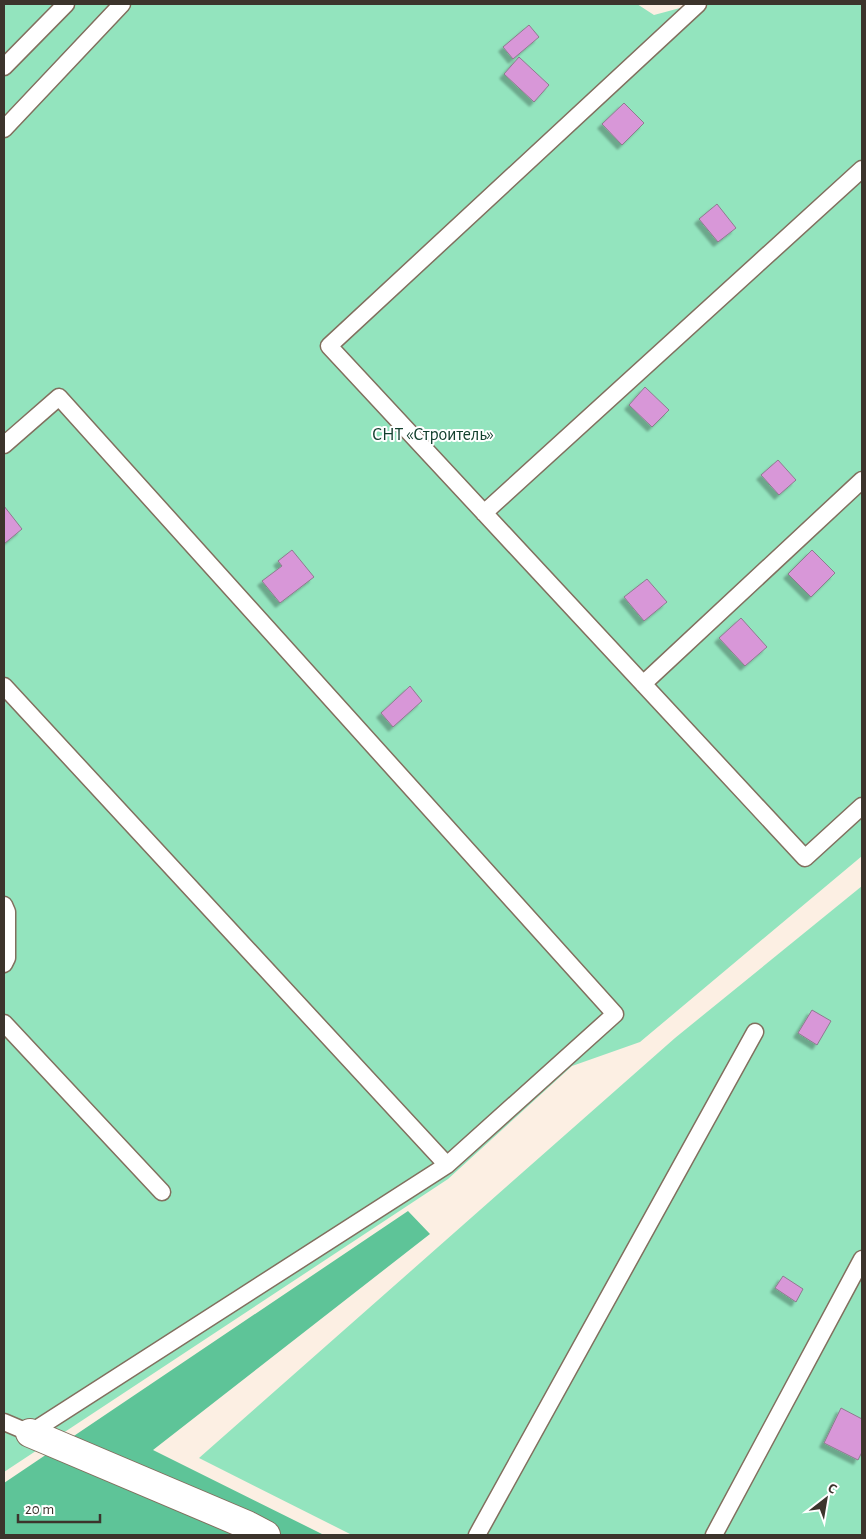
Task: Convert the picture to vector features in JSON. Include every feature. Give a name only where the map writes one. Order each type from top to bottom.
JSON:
[{"type":"street","points":[[30,1433],[247,1525],[266,1535]]},
{"type":"lane","points":[[4,67],[66,4]]},
{"type":"lane","points":[[4,129],[122,4]]},
{"type":"lane","points":[[698,4],[329,346],[805,858],[862,806]]},
{"type":"lane","points":[[484,513],[862,168]]},
{"type":"lane","points":[[4,445],[59,397],[615,1014],[447,1166],[30,1433],[4,1422]]},
{"type":"lane","points":[[643,684],[862,480]]},
{"type":"lane","points":[[4,686],[447,1166]]},
{"type":"lane","points":[[4,905],[7,912],[7,958],[4,964]]},
{"type":"lane","points":[[4,1023],[162,1192]]},
{"type":"lane","points":[[477,1535],[755,1032]]},
{"type":"lane","points":[[714,1535],[862,1259]]},
{"type":"green space","name":"СНТ «Строитель»","points":[[4,4],[637,4],[654,15],[695,4],[862,4],[862,856],[640,1042],[572,1066],[448,1179],[4,1472]]},
{"type":"green space","points":[[862,886],[862,1535],[352,1535],[199,1458],[675,1038]]},
{"type":"green space","points":[[408,1211],[430,1234],[153,1450],[324,1535],[4,1535],[4,1483]]},
{"type":"building","points":[[529,25],[539,37],[513,59],[503,47]]},
{"type":"building","points":[[519,57],[549,85],[534,102],[504,74]]},
{"type":"building","points":[[624,103],[644,123],[622,145],[602,124]]},
{"type":"building","points":[[717,204],[736,228],[718,242],[699,219]]},
{"type":"building","points":[[645,387],[669,410],[652,427],[629,405]]},
{"type":"building","points":[[778,460],[796,480],[779,495],[761,475]]},
{"type":"building","points":[[4,506],[22,529],[4,544]]},
{"type":"building","points":[[292,550],[314,577],[280,603],[262,581],[282,566],[278,561]]},
{"type":"building","points":[[812,550],[835,573],[811,597],[788,574]]},
{"type":"building","points":[[647,579],[667,602],[644,621],[624,597]]},
{"type":"building","points":[[741,618],[767,647],[745,666],[719,638]]},
{"type":"building","points":[[410,686],[422,701],[393,727],[381,713]]},
{"type":"building","points":[[812,1010],[831,1021],[817,1045],[798,1033]]},
{"type":"building","points":[[783,1276],[803,1289],[796,1302],[775,1288]]},
{"type":"building","points":[[841,1408],[862,1419],[862,1452],[858,1460],[824,1443]]}]
